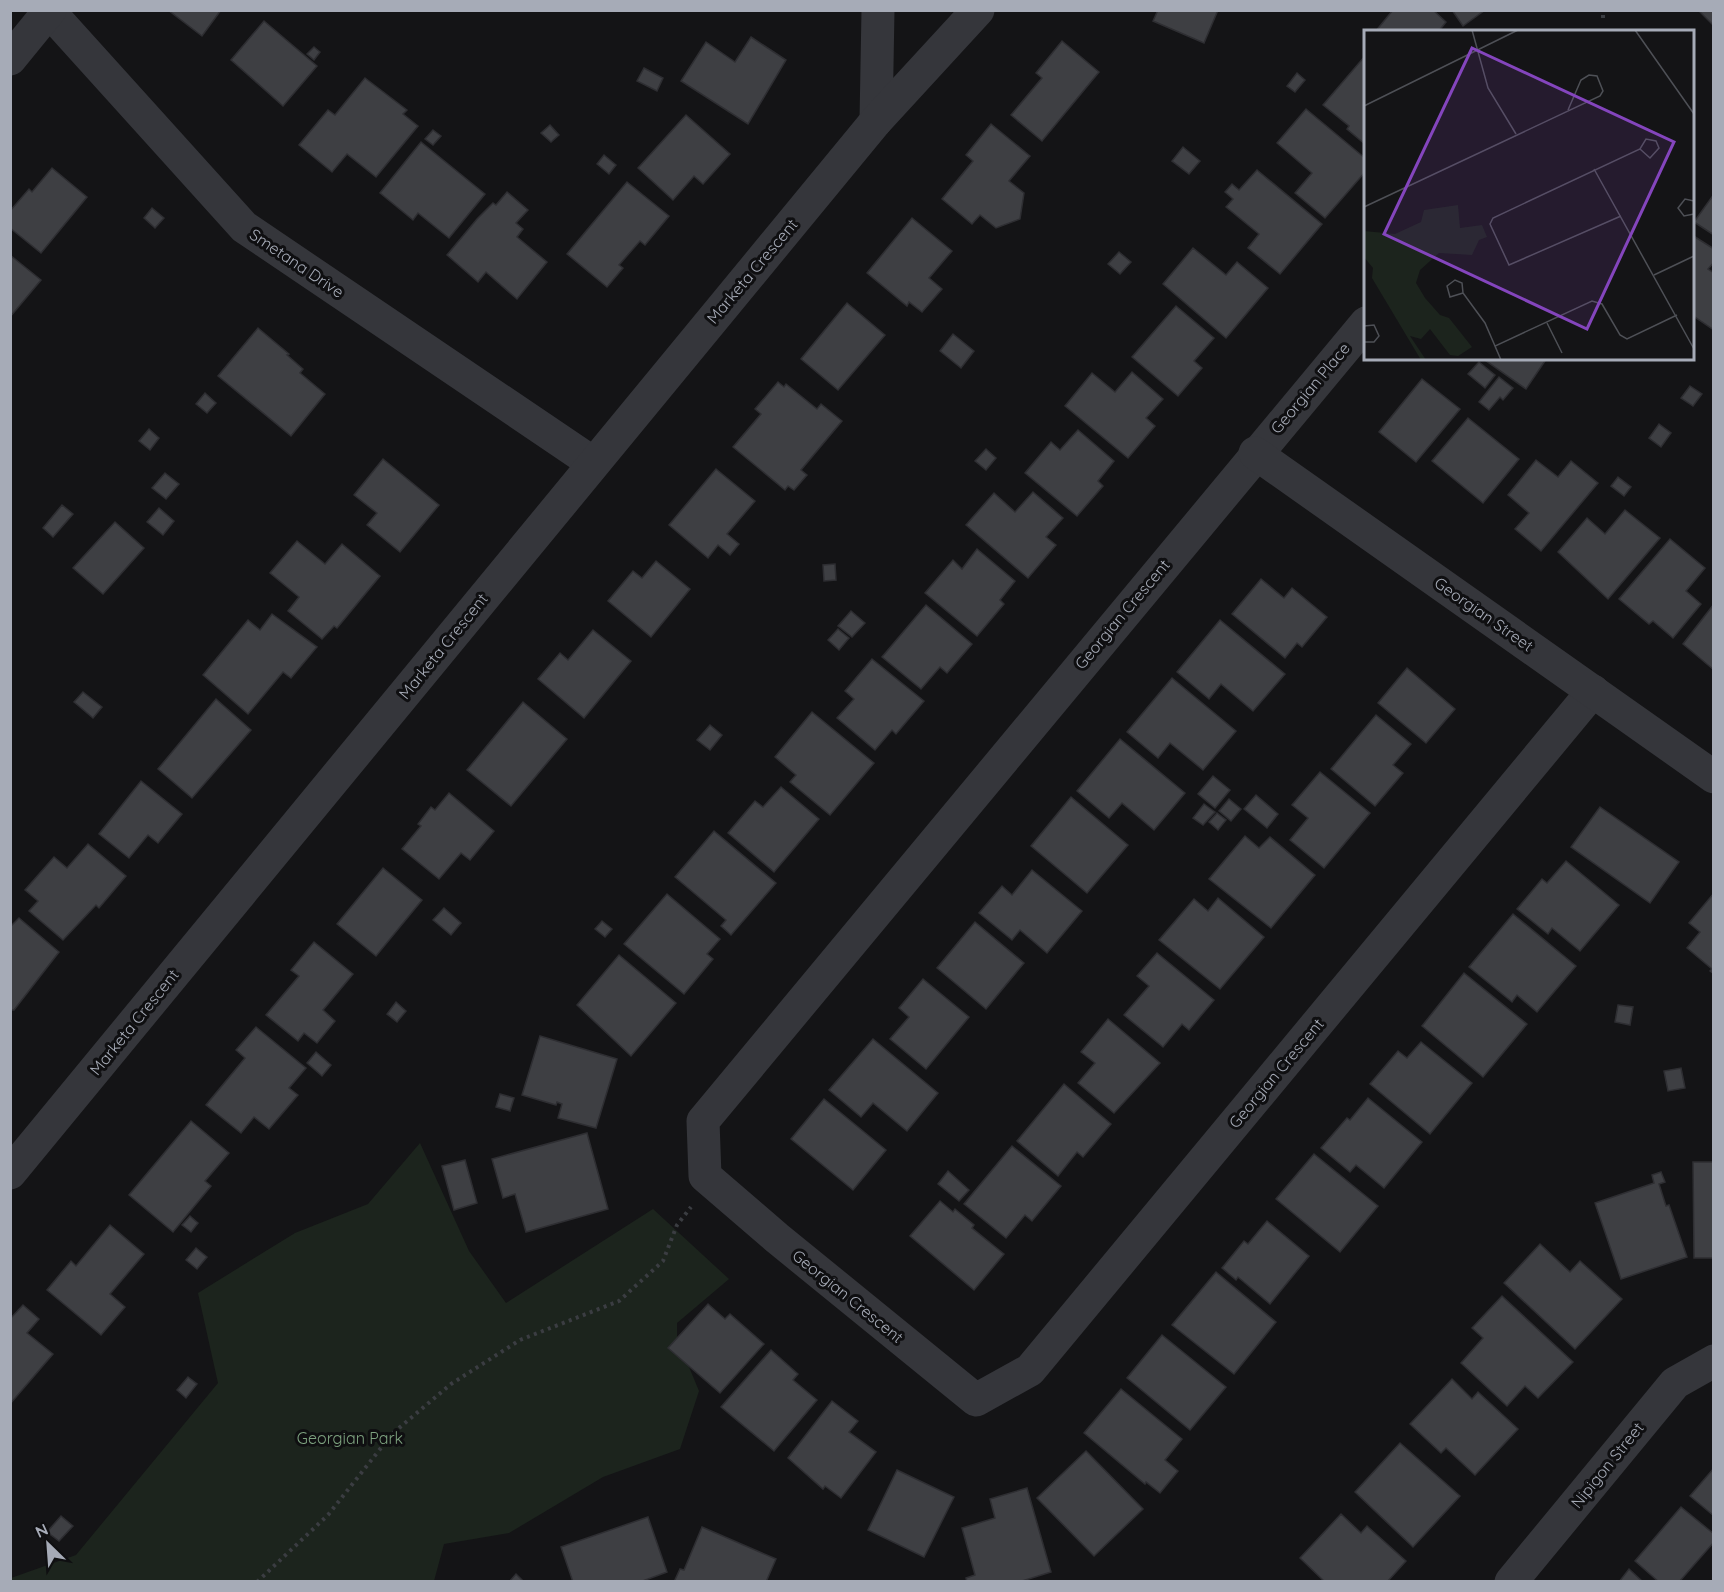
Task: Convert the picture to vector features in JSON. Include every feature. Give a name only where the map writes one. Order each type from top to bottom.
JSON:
[{"type":"street","points":[[876,121],[878,10]]},
{"type":"street","name":"Marketa Crescent","points":[[10,1173],[876,121],[978,10]]},
{"type":"street","points":[[10,59],[49,11]]},
{"type":"street","name":"Smetana Drive","points":[[49,11],[244,227],[593,463]]},
{"type":"street","name":"Georgian Place","points":[[1254,453],[1364,324]]},
{"type":"street","name":"Georgian Crescent","points":[[1254,453],[702,1121],[705,1176],[976,1400],[1030,1370],[1593,691]]},
{"type":"street","name":"Georgian Street","points":[[1254,453],[1713,777]]},
{"type":"street","name":"Nipigon Street","points":[[1511,1581],[1675,1383],[1713,1361]]},
{"type":"path","points":[[1603,10],[1603,18]]},
{"type":"path","points":[[257,1581],[328,1515],[392,1434],[451,1384],[520,1340],[619,1302],[663,1261],[677,1225],[694,1202]]},
{"type":"green space","name":"Georgian Park","points":[[420,1143],[469,1251],[506,1303],[653,1209],[729,1279],[677,1323],[677,1338],[699,1391],[680,1449],[603,1477],[509,1533],[444,1544],[434,1581],[11,1582],[11,1578],[76,1555],[218,1383],[198,1293],[295,1233],[368,1204]]},
{"type":"building","points":[[168,10],[221,10],[202,36]]},
{"type":"building","points":[[1158,10],[1218,10],[1204,43],[1153,21]]},
{"type":"building","points":[[1393,10],[1433,10],[1446,22],[1440,30],[1377,30]]},
{"type":"building","points":[[1452,10],[1485,10],[1463,26]]},
{"type":"building","points":[[1714,10],[1714,26],[1699,11]]},
{"type":"building","points":[[264,21],[317,66],[283,106],[231,60]]},
{"type":"building","points":[[751,37],[786,60],[748,124],[681,81],[706,42],[735,62]]},
{"type":"building","points":[[1062,41],[1099,72],[1042,141],[1011,115],[1042,78],[1036,73]]},
{"type":"building","points":[[314,47],[320,52],[314,60],[307,54]]},
{"type":"building","points":[[1364,57],[1364,143],[1347,129],[1349,126],[1323,105]]},
{"type":"building","points":[[644,68],[663,78],[657,91],[637,81]]},
{"type":"building","points":[[1297,73],[1305,80],[1295,92],[1287,86]]},
{"type":"building","points":[[365,78],[407,110],[403,114],[418,126],[376,177],[347,154],[332,172],[299,145],[328,110],[335,115]]},
{"type":"building","points":[[1306,109],[1364,157],[1364,173],[1325,218],[1295,193],[1312,173],[1277,143]]},
{"type":"building","points":[[686,115],[730,154],[703,184],[694,176],[673,200],[638,168]]},
{"type":"building","points":[[991,124],[1030,156],[1009,181],[1024,193],[1020,219],[996,228],[980,215],[972,224],[942,199],[973,161],[966,155]]},
{"type":"building","points":[[550,125],[559,135],[551,142],[541,133]]},
{"type":"building","points":[[433,130],[441,136],[433,145],[425,139]]},
{"type":"building","points":[[421,142],[485,194],[449,238],[418,213],[413,220],[380,193]]},
{"type":"building","points":[[1183,147],[1200,161],[1189,174],[1172,161]]},
{"type":"building","points":[[604,155],[616,165],[609,174],[597,164]]},
{"type":"building","points":[[52,168],[87,197],[41,253],[10,228],[10,211],[29,189],[32,192]]},
{"type":"building","points":[[1257,170],[1322,224],[1280,274],[1248,248],[1259,234],[1226,207],[1233,199],[1225,192],[1232,184],[1239,190]]},
{"type":"building","points":[[627,182],[669,216],[645,245],[640,241],[619,265],[623,268],[607,287],[567,254]]},
{"type":"building","points":[[507,192],[528,210],[516,223],[523,229],[517,237],[547,262],[517,299],[486,272],[478,282],[447,255],[477,219],[493,203],[496,205]]},
{"type":"building","points":[[1714,194],[1714,235],[1694,222]]},
{"type":"building","points":[[152,208],[164,218],[155,228],[144,218]]},
{"type":"building","points":[[912,218],[952,251],[929,278],[942,289],[922,312],[909,302],[907,306],[867,273]]},
{"type":"building","points":[[1694,236],[1714,249],[1714,262],[1708,269],[1714,273],[1714,330],[1694,316]]},
{"type":"building","points":[[1193,248],[1226,275],[1237,262],[1268,288],[1226,338],[1163,284]]},
{"type":"building","points":[[1119,252],[1131,262],[1120,274],[1108,264]]},
{"type":"building","points":[[10,255],[41,280],[10,317]]},
{"type":"building","points":[[847,303],[885,335],[838,390],[801,359]]},
{"type":"building","points":[[1176,306],[1214,338],[1194,361],[1202,368],[1178,396],[1132,357]]},
{"type":"building","points":[[258,328],[289,354],[287,355],[303,369],[300,373],[325,394],[291,436],[218,376]]},
{"type":"building","points":[[953,334],[974,351],[961,368],[940,351]]},
{"type":"building","points":[[1485,360],[1546,360],[1526,389]]},
{"type":"building","points":[[1479,362],[1495,375],[1485,388],[1468,374]]},
{"type":"building","points":[[1132,372],[1163,399],[1146,418],[1155,426],[1128,458],[1065,406],[1092,373],[1115,392]]},
{"type":"building","points":[[1499,377],[1513,388],[1503,400],[1500,397],[1489,410],[1479,402]]},
{"type":"building","points":[[1422,379],[1460,409],[1416,462],[1379,432]]},
{"type":"building","points":[[778,382],[784,387],[786,384],[817,409],[821,404],[842,421],[801,470],[807,475],[794,490],[788,486],[785,490],[733,447],[761,414],[755,409]]},
{"type":"building","points":[[1690,386],[1702,394],[1693,406],[1681,398]]},
{"type":"building","points":[[205,393],[216,403],[207,413],[196,404]]},
{"type":"building","points":[[1468,418],[1519,459],[1483,503],[1432,461]]},
{"type":"building","points":[[1659,424],[1671,433],[1661,447],[1649,438]]},
{"type":"building","points":[[149,429],[159,438],[150,450],[139,441]]},
{"type":"building","points":[[1078,430],[1114,461],[1098,481],[1103,486],[1077,516],[1025,473],[1051,442],[1060,450]]},
{"type":"building","points":[[986,449],[996,458],[986,470],[975,461]]},
{"type":"building","points":[[383,459],[439,505],[400,552],[367,525],[377,513],[354,495]]},
{"type":"building","points":[[1536,460],[1558,477],[1571,461],[1598,483],[1541,551],[1515,529],[1529,513],[1508,495]]},
{"type":"building","points":[[716,469],[755,501],[727,534],[739,544],[730,555],[718,545],[708,558],[669,525]]},
{"type":"building","points":[[165,473],[179,484],[166,499],[152,488]]},
{"type":"building","points":[[1618,477],[1631,487],[1624,496],[1611,486]]},
{"type":"building","points":[[1033,492],[1063,518],[1046,537],[1056,545],[1028,578],[966,525],[994,493],[1015,512]]},
{"type":"building","points":[[62,505],[73,514],[53,537],[43,528]]},
{"type":"building","points":[[159,508],[174,521],[163,535],[147,522]]},
{"type":"building","points":[[1625,510],[1660,538],[1608,599],[1558,552],[1587,518],[1605,534]]},
{"type":"building","points":[[115,522],[144,548],[103,594],[73,568]]},
{"type":"building","points":[[1670,539],[1705,568],[1686,591],[1701,604],[1673,638],[1653,621],[1649,624],[1619,599]]},
{"type":"building","points":[[297,541],[325,564],[342,544],[380,576],[337,628],[334,626],[322,639],[288,611],[299,597],[270,573]]},
{"type":"building","points":[[977,549],[1015,581],[1000,600],[1004,604],[977,636],[925,593],[953,560],[962,569]]},
{"type":"building","points":[[656,561],[690,589],[651,637],[608,601],[633,571],[642,578]]},
{"type":"building","points":[[835,564],[836,580],[824,581],[823,565]]},
{"type":"building","points":[[1261,579],[1284,598],[1292,588],[1327,617],[1302,647],[1297,643],[1285,658],[1232,614]]},
{"type":"building","points":[[1714,604],[1714,670],[1683,644]]},
{"type":"building","points":[[926,605],[972,644],[947,673],[940,667],[921,689],[882,657]]},
{"type":"building","points":[[851,611],[865,623],[852,637],[838,626]]},
{"type":"building","points":[[272,614],[317,647],[291,678],[283,672],[248,714],[203,675],[248,620],[260,630]]},
{"type":"building","points":[[1220,620],[1285,674],[1253,711],[1221,684],[1209,699],[1177,672]]},
{"type":"building","points":[[838,629],[849,638],[839,650],[828,640]]},
{"type":"building","points":[[593,630],[631,661],[584,718],[538,679],[560,653],[568,660]]},
{"type":"building","points":[[872,659],[924,701],[896,734],[892,730],[875,750],[837,718],[854,699],[845,691]]},
{"type":"building","points":[[1407,668],[1455,709],[1426,743],[1378,703]]},
{"type":"building","points":[[1172,678],[1236,731],[1203,770],[1170,743],[1158,758],[1127,732]]},
{"type":"building","points":[[83,692],[102,707],[93,718],[74,702]]},
{"type":"building","points":[[216,699],[251,730],[192,798],[158,769]]},
{"type":"building","points":[[523,702],[567,739],[511,806],[467,770]]},
{"type":"building","points":[[812,712],[874,763],[830,815],[790,782],[796,775],[775,757]]},
{"type":"building","points":[[1376,715],[1411,744],[1393,765],[1403,773],[1375,806],[1331,769]]},
{"type":"building","points":[[710,725],[722,735],[710,750],[697,740]]},
{"type":"building","points":[[1120,739],[1185,793],[1154,830],[1122,803],[1109,818],[1077,791]]},
{"type":"building","points":[[1320,772],[1370,813],[1324,868],[1290,840],[1308,818],[1292,805]]},
{"type":"building","points":[[1213,776],[1230,790],[1215,808],[1198,794]]},
{"type":"building","points":[[141,781],[182,814],[158,843],[148,835],[129,858],[99,834]]},
{"type":"building","points":[[781,787],[819,819],[774,872],[728,833],[755,801],[763,807]]},
{"type":"building","points":[[449,793],[494,831],[470,860],[461,853],[439,879],[402,849],[421,826],[418,824],[431,807],[435,810]]},
{"type":"building","points":[[1256,795],[1278,814],[1267,828],[1244,809]]},
{"type":"building","points":[[1071,797],[1128,845],[1087,893],[1031,846]]},
{"type":"building","points":[[1229,799],[1241,809],[1231,821],[1219,811]]},
{"type":"building","points":[[1204,804],[1215,812],[1203,825],[1193,818]]},
{"type":"building","points":[[1600,807],[1679,862],[1650,903],[1571,847]]},
{"type":"building","points":[[1217,813],[1226,820],[1218,830],[1209,822]]},
{"type":"building","points":[[714,831],[776,883],[731,935],[721,926],[726,920],[675,877]]},
{"type":"building","points":[[1245,836],[1259,848],[1270,837],[1315,875],[1271,928],[1209,879]]},
{"type":"building","points":[[88,844],[126,876],[99,908],[96,905],[63,940],[29,911],[38,901],[25,890],[54,857],[67,868]]},
{"type":"building","points":[[1566,861],[1619,905],[1580,951],[1552,928],[1548,934],[1517,909],[1542,879],[1547,883]]},
{"type":"building","points":[[383,868],[422,900],[376,956],[337,924]]},
{"type":"building","points":[[1032,870],[1082,911],[1047,953],[1020,930],[1012,940],[979,913],[1002,886],[1012,895]]},
{"type":"building","points":[[1714,893],[1714,974],[1710,971],[1712,969],[1687,948],[1700,932],[1689,923]]},
{"type":"building","points":[[667,894],[720,939],[707,954],[713,959],[684,994],[624,944]]},
{"type":"building","points":[[1218,898],[1264,937],[1220,989],[1159,940],[1194,899],[1208,911]]},
{"type":"building","points":[[444,908],[461,923],[451,935],[433,920]]},
{"type":"building","points":[[1513,914],[1576,966],[1537,1012],[1517,995],[1512,1002],[1469,967]]},
{"type":"building","points":[[19,918],[59,952],[14,1010],[10,1010],[10,927]]},
{"type":"building","points":[[602,921],[612,929],[605,937],[595,929]]},
{"type":"building","points":[[975,922],[1024,963],[986,1009],[937,968]]},
{"type":"building","points":[[314,942],[353,974],[323,1010],[335,1021],[317,1043],[304,1033],[298,1041],[266,1015],[299,976],[291,970]]},
{"type":"building","points":[[1157,953],[1214,1000],[1189,1030],[1182,1024],[1163,1047],[1124,1015],[1149,986],[1137,976]]},
{"type":"building","points":[[619,955],[676,1003],[631,1056],[577,1005]]},
{"type":"building","points":[[1464,973],[1527,1024],[1483,1077],[1422,1026]]},
{"type":"building","points":[[923,979],[969,1017],[926,1069],[890,1039],[909,1017],[899,1008]]},
{"type":"building","points":[[396,1002],[406,1011],[397,1022],[387,1014]]},
{"type":"building","points":[[1618,1005],[1633,1007],[1630,1025],[1615,1022]]},
{"type":"building","points":[[1108,1019],[1160,1063],[1114,1113],[1078,1083],[1095,1063],[1081,1052]]},
{"type":"building","points":[[256,1027],[306,1068],[289,1088],[298,1095],[269,1129],[254,1117],[241,1133],[206,1105],[245,1058],[236,1050]]},
{"type":"building","points":[[540,1036],[617,1059],[596,1128],[558,1118],[562,1104],[557,1102],[556,1105],[522,1095]]},
{"type":"building","points":[[873,1039],[938,1093],[907,1131],[873,1103],[861,1117],[829,1090]]},
{"type":"building","points":[[1421,1042],[1472,1083],[1430,1134],[1370,1084],[1398,1051],[1407,1058]]},
{"type":"building","points":[[316,1052],[331,1065],[322,1076],[307,1063]]},
{"type":"building","points":[[1681,1068],[1685,1088],[1668,1091],[1664,1071]]},
{"type":"building","points":[[1064,1084],[1111,1124],[1083,1157],[1077,1152],[1058,1176],[1017,1141]]},
{"type":"building","points":[[500,1094],[514,1098],[510,1111],[496,1107]]},
{"type":"building","points":[[1368,1098],[1422,1142],[1384,1188],[1356,1165],[1350,1172],[1321,1148],[1347,1118],[1350,1120]]},
{"type":"building","points":[[824,1099],[886,1150],[853,1190],[791,1139]]},
{"type":"building","points":[[191,1121],[229,1153],[205,1181],[211,1186],[173,1232],[129,1195]]},
{"type":"building","points":[[587,1133],[608,1209],[526,1232],[515,1194],[503,1198],[492,1159]]},
{"type":"building","points":[[1012,1146],[1061,1186],[1032,1221],[1025,1215],[1006,1238],[964,1204]]},
{"type":"building","points":[[1314,1154],[1378,1206],[1340,1252],[1276,1199]]},
{"type":"building","points":[[465,1160],[477,1203],[454,1210],[442,1166]]},
{"type":"building","points":[[1693,1162],[1714,1162],[1714,1258],[1694,1258]]},
{"type":"building","points":[[948,1171],[969,1190],[959,1201],[938,1184]]},
{"type":"building","points":[[1661,1172],[1665,1182],[1659,1184],[1666,1206],[1669,1205],[1687,1257],[1621,1279],[1595,1203],[1654,1183],[1652,1175]]},
{"type":"building","points":[[940,1201],[953,1212],[955,1209],[974,1225],[972,1228],[1004,1254],[974,1290],[910,1236]]},
{"type":"building","points":[[190,1216],[198,1223],[191,1232],[182,1225]]},
{"type":"building","points":[[1267,1221],[1309,1256],[1270,1304],[1238,1277],[1236,1280],[1222,1268],[1244,1241],[1248,1244]]},
{"type":"building","points":[[110,1225],[144,1254],[110,1294],[125,1307],[101,1335],[47,1290],[71,1261],[76,1266]]},
{"type":"building","points":[[1540,1244],[1570,1272],[1580,1261],[1622,1299],[1575,1349],[1504,1283]]},
{"type":"building","points":[[196,1248],[207,1257],[197,1269],[186,1260]]},
{"type":"building","points":[[1216,1272],[1276,1322],[1234,1374],[1172,1325]]},
{"type":"building","points":[[1502,1296],[1573,1362],[1538,1398],[1525,1386],[1507,1406],[1461,1363],[1483,1338],[1472,1328]]},
{"type":"building","points":[[708,1304],[725,1319],[730,1314],[764,1344],[720,1393],[668,1348]]},
{"type":"building","points":[[23,1305],[39,1319],[27,1333],[53,1354],[10,1404],[10,1319]]},
{"type":"building","points":[[1162,1335],[1226,1387],[1190,1430],[1127,1378]]},
{"type":"building","points":[[771,1350],[798,1374],[793,1380],[817,1400],[774,1451],[721,1407]]},
{"type":"building","points":[[188,1377],[197,1384],[186,1398],[177,1390]]},
{"type":"building","points":[[1452,1379],[1472,1399],[1478,1392],[1518,1429],[1475,1475],[1446,1448],[1441,1453],[1410,1424]]},
{"type":"building","points":[[1121,1389],[1182,1439],[1165,1460],[1178,1471],[1160,1493],[1146,1482],[1145,1484],[1084,1433]]},
{"type":"building","points":[[832,1401],[858,1421],[849,1432],[876,1452],[841,1498],[825,1486],[823,1489],[788,1458]]},
{"type":"building","points":[[1400,1443],[1460,1496],[1413,1547],[1355,1492]]},
{"type":"building","points":[[1086,1451],[1143,1509],[1094,1556],[1037,1498]]},
{"type":"building","points":[[1714,1468],[1714,1516],[1690,1496]]},
{"type":"building","points":[[897,1470],[954,1497],[924,1557],[868,1530]]},
{"type":"building","points":[[1027,1488],[1051,1572],[1019,1582],[967,1582],[966,1578],[975,1575],[962,1528],[995,1518],[990,1499]]},
{"type":"building","points":[[1681,1507],[1714,1534],[1714,1542],[1679,1582],[1659,1582],[1635,1561]]},
{"type":"building","points":[[1341,1514],[1361,1533],[1367,1526],[1406,1561],[1387,1582],[1325,1582],[1300,1558]]},
{"type":"building","points":[[61,1516],[73,1526],[59,1541],[47,1532]]},
{"type":"building","points":[[648,1517],[667,1572],[640,1582],[573,1582],[561,1547]]},
{"type":"building","points":[[702,1527],[776,1559],[766,1582],[674,1582],[680,1569],[684,1570]]},
{"type":"building","points":[[1629,1569],[1643,1582],[1619,1582]]},
{"type":"building","points":[[516,1574],[524,1582],[509,1582]]}]
